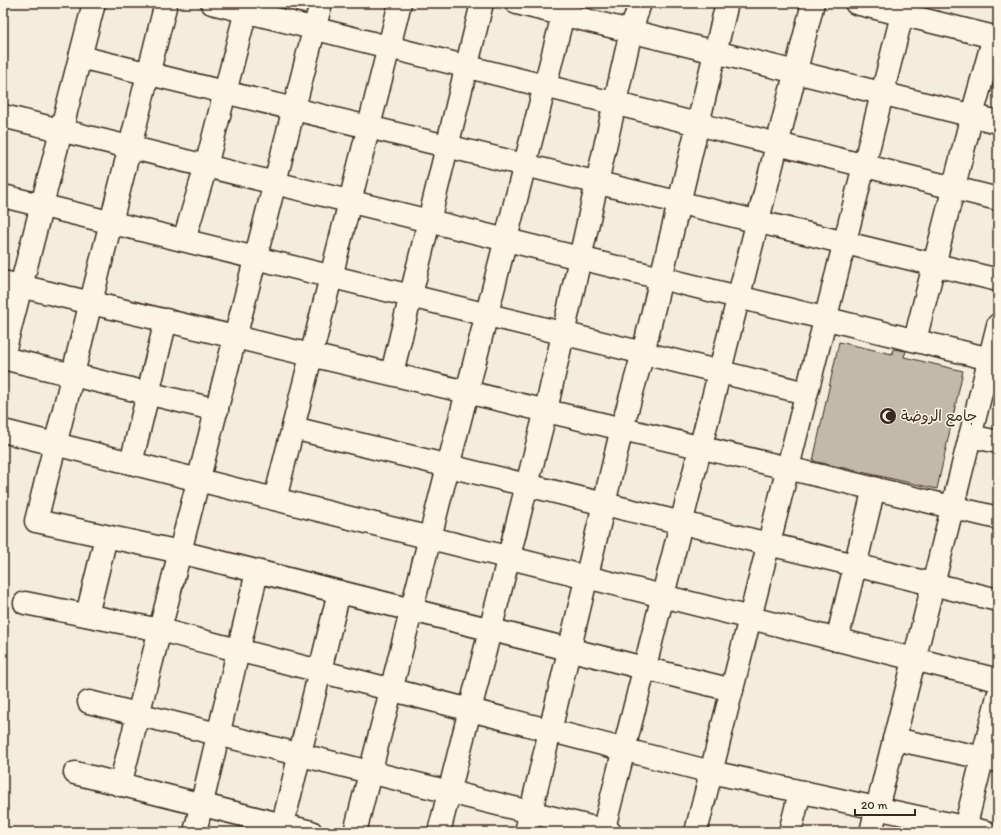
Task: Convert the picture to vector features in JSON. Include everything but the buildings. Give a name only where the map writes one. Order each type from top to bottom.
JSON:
[{"type":"street","points":[[94,3],[42,205],[12,284],[3,357],[217,410]]},
{"type":"street","points":[[166,3],[36,521],[180,552],[732,690]]},
{"type":"street","points":[[212,3],[247,7],[314,29],[998,199]]},
{"type":"street","points":[[120,785],[321,3]]},
{"type":"street","points":[[275,500],[400,3]]},
{"type":"street","points":[[392,373],[482,3]]},
{"type":"street","points":[[517,3],[565,9],[631,31],[998,122]]},
{"type":"street","points":[[439,832],[546,410],[631,31],[640,3]]},
{"type":"street","points":[[528,822],[622,428],[643,353],[727,3]]},
{"type":"street","points":[[89,702],[449,792],[528,822],[606,831],[624,750],[813,3]]},
{"type":"street","points":[[856,3],[903,9],[996,38],[972,115],[915,340]]},
{"type":"street","points":[[184,240],[206,166],[247,7]]},
{"type":"street","points":[[354,832],[565,9]]},
{"type":"street","points":[[696,832],[903,9]]},
{"type":"street","points":[[80,57],[998,280]]},
{"type":"street","points":[[3,116],[994,360]]},
{"type":"street","points":[[3,196],[806,393]]},
{"type":"street","points":[[12,284],[701,446],[998,518]]},
{"type":"street","points":[[130,463],[166,320]]},
{"type":"street","points":[[871,832],[970,436],[994,360],[998,325]]},
{"type":"street","points":[[293,428],[998,600]]},
{"type":"street","points":[[3,431],[749,619],[998,680]]},
{"type":"street","points":[[970,436],[998,442]]},
{"type":"street","points":[[837,640],[874,488]]},
{"type":"street","points":[[87,615],[106,536]]},
{"type":"street","points":[[195,832],[257,572]]},
{"type":"street","points":[[281,828],[339,592]]},
{"type":"street","points":[[25,603],[160,630],[711,772],[972,830],[990,759],[998,696]]},
{"type":"street","points":[[894,739],[990,759]]},
{"type":"street","points":[[75,773],[201,805],[281,828],[311,832]]},
{"type":"street","points":[[790,832],[800,792]]},
{"type":"place","name":"جامع الروضة","points":[[888,416]]}]
